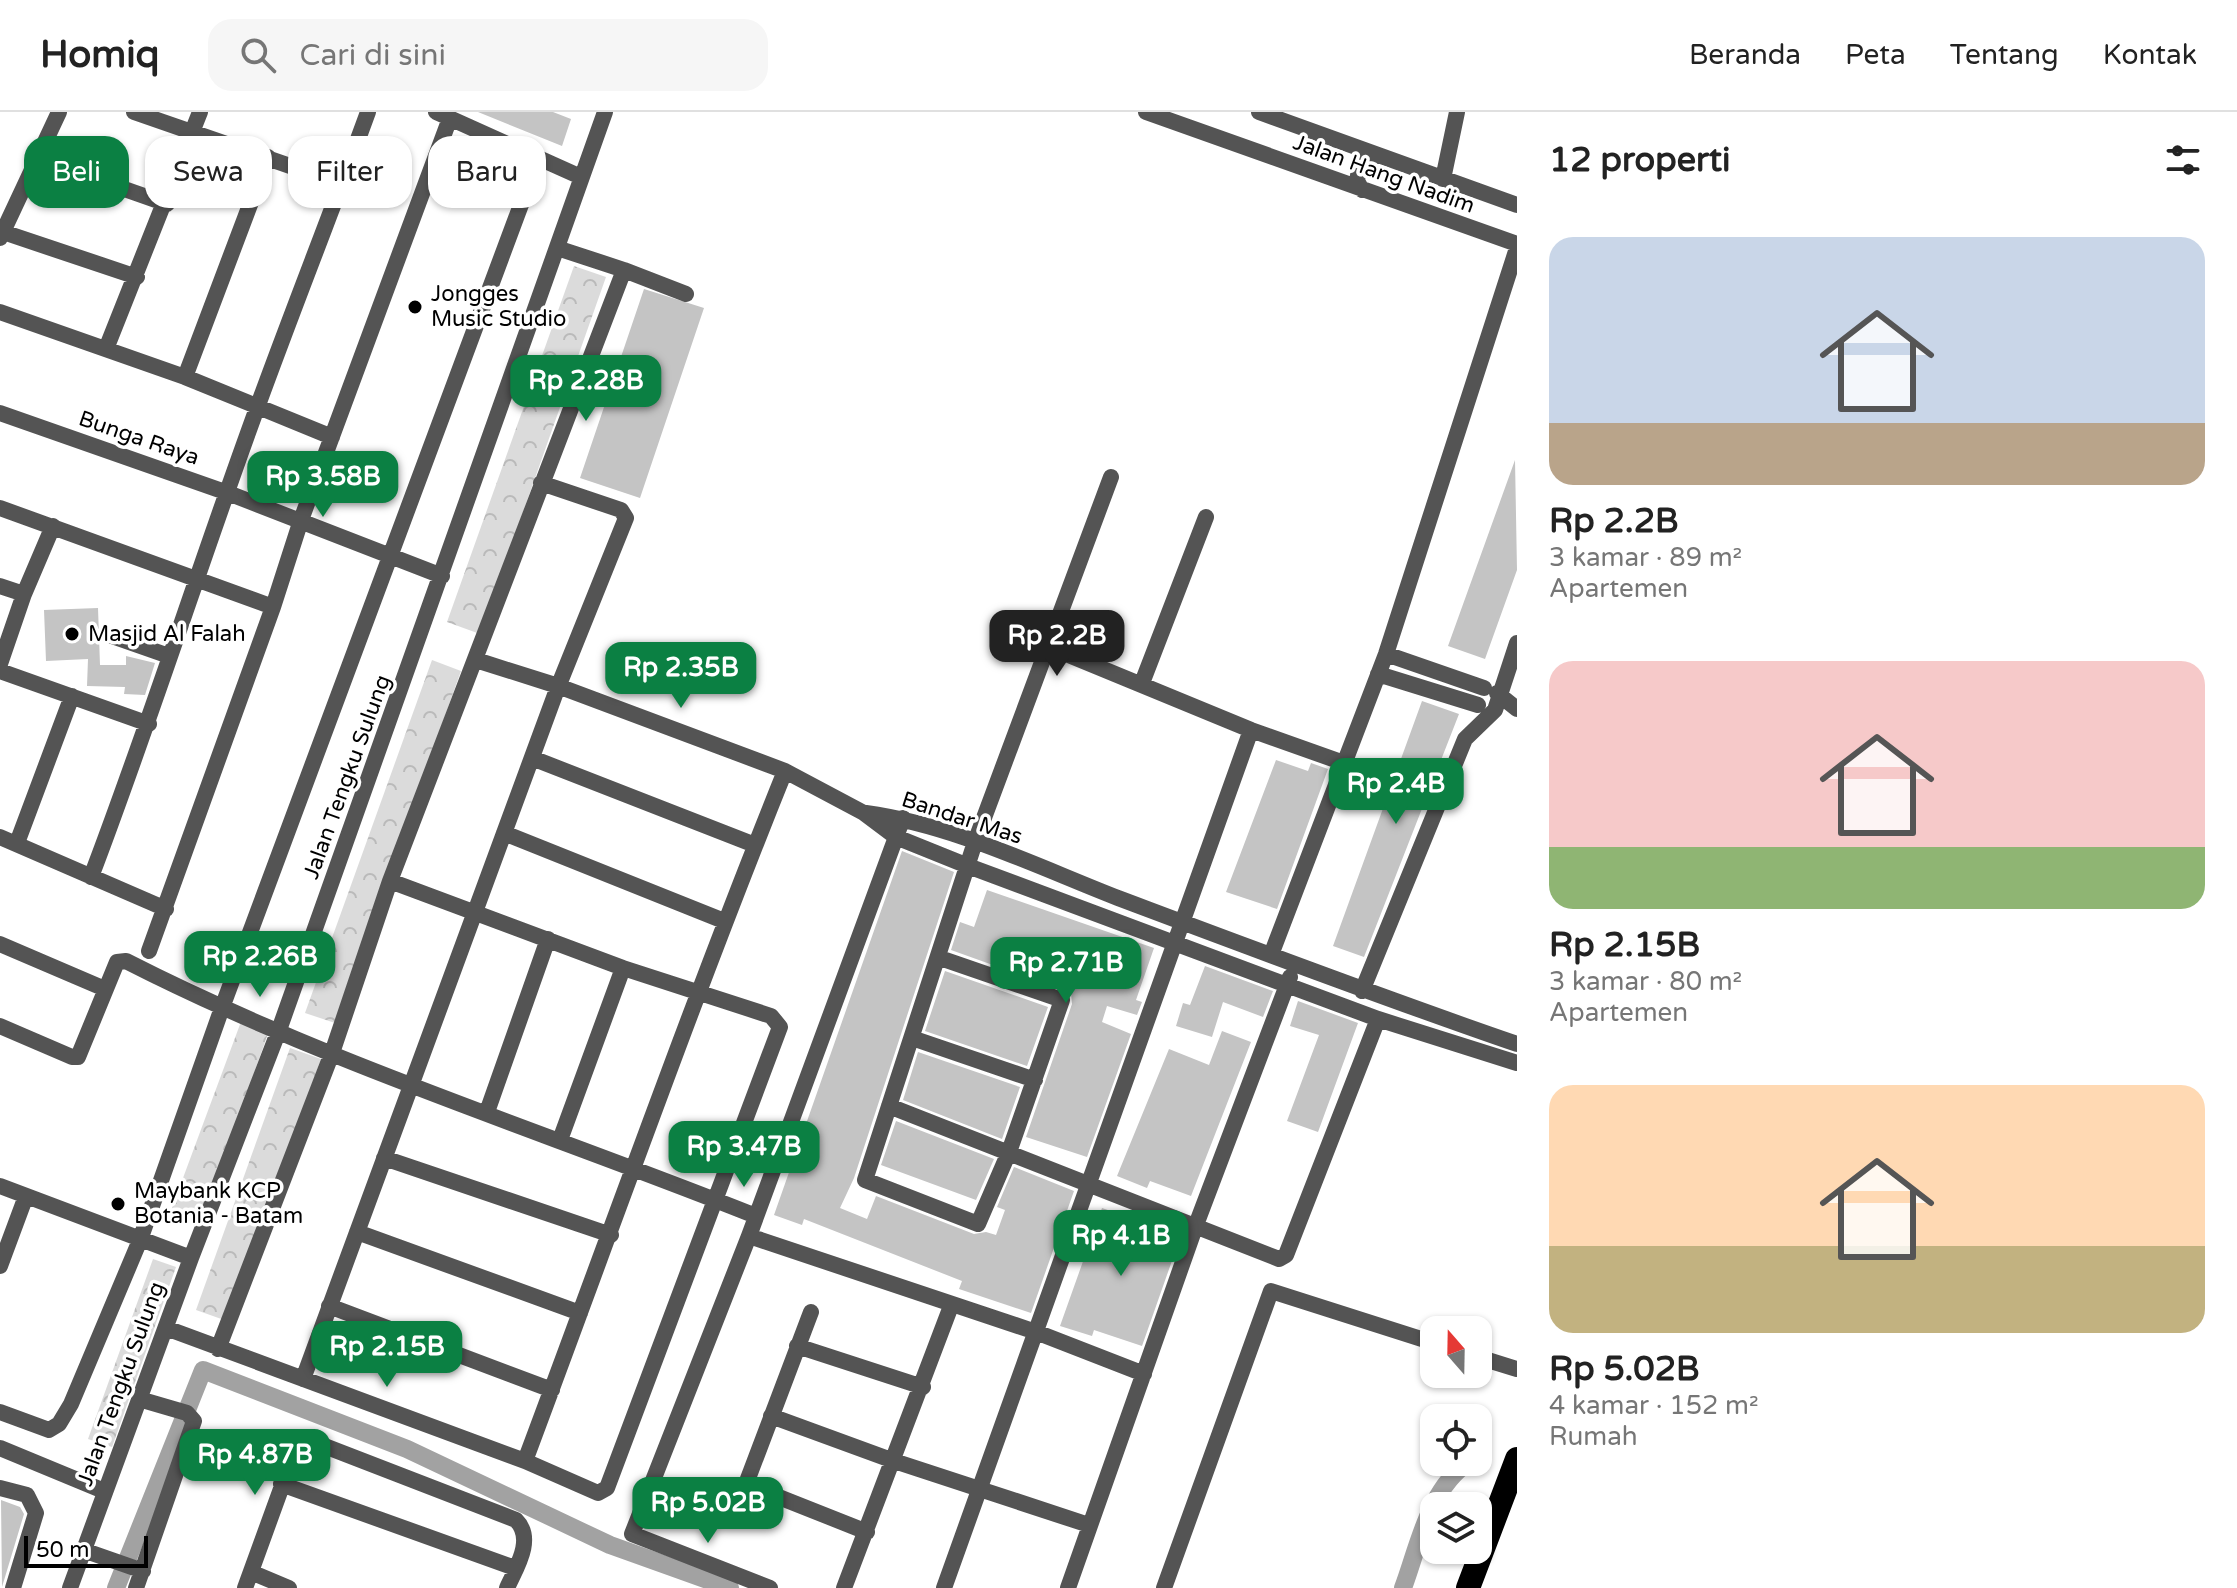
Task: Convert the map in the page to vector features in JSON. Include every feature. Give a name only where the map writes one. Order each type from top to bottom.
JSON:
[{"type":"highway","points":[[1468,1588],[1517,1459]]},
{"type":"street","points":[[47,136],[59,112]]},
{"type":"street","points":[[134,112],[202,136]]},
{"type":"street","points":[[192,136],[200,112]]},
{"type":"street","points":[[359,136],[368,112]]},
{"type":"street","name":"Jalan Tengku Sulung","points":[[70,1588],[191,1258],[279,1030],[605,112]]},
{"type":"street","name":"Jalan Hang Nadim","points":[[1146,112],[1517,246]]},
{"type":"street","name":"Jalan Hang Nadim","points":[[1259,112],[1517,205]]},
{"type":"street","points":[[1443,179],[1457,112]]},
{"type":"street","points":[[149,951],[273,607],[443,115],[488,136]]},
{"type":"street","points":[[1362,190],[1357,181],[1360,165],[1370,156],[1380,156]]},
{"type":"street","points":[[546,162],[581,177]]},
{"type":"street","points":[[24,185],[2,235],[137,277]]},
{"type":"street","points":[[106,349],[165,208]]},
{"type":"street","points":[[185,377],[249,208]]},
{"type":"street","points":[[91,877],[149,724],[169,656],[257,408],[333,208]]},
{"type":"street","points":[[0,1412],[49,1430],[59,1424],[140,1240],[223,1005],[520,208]]},
{"type":"street","points":[[1271,955],[1386,654],[1517,246]]},
{"type":"street","points":[[557,248],[686,294]]},
{"type":"street","points":[[218,1349],[332,1053],[390,881],[624,270]]},
{"type":"street","points":[[0,312],[185,377],[332,437]]},
{"type":"street","name":"Bunga Raya","points":[[0,413],[228,493],[390,553],[442,576]]},
{"type":"street","points":[[940,958],[1062,1000],[1009,1152],[978,1224],[865,1180],[940,958],[975,842],[1111,477]]},
{"type":"street","points":[[303,1379],[558,686],[626,518],[621,510],[541,483]]},
{"type":"street","points":[[0,508],[273,607]]},
{"type":"street","points":[[1142,683],[1206,517]]},
{"type":"street","points":[[0,664],[24,594],[53,526]]},
{"type":"street","points":[[0,586],[24,594]]},
{"type":"street","points":[[109,635],[169,656]]},
{"type":"street","points":[[1362,991],[1465,739],[1497,702],[1517,643]]},
{"type":"street","points":[[1047,646],[1251,730],[1344,763]]},
{"type":"street","points":[[1386,654],[1497,702]]},
{"type":"street","points":[[476,660],[558,686],[785,771],[864,813]]},
{"type":"street","points":[[0,671],[149,724]]},
{"type":"street","points":[[1378,674],[1497,702]]},
{"type":"street","points":[[17,843],[72,696]]},
{"type":"street","points":[[944,1588],[1251,730]]},
{"type":"street","points":[[532,758],[755,845]]},
{"type":"street","points":[[525,1461],[635,1170],[697,991],[785,771]]},
{"type":"street","name":"Bandar Mas","points":[[864,813],[903,818],[975,842],[1362,991],[1517,1044]]},
{"type":"street","name":"Bandar Mas","points":[[864,813],[896,837],[1174,945],[1378,1019],[1517,1063]]},
{"type":"street","points":[[770,1588],[632,1536],[749,1236],[903,818]]},
{"type":"street","points":[[504,833],[724,921]]},
{"type":"street","points":[[0,837],[166,909]]},
{"type":"street","points":[[166,1328],[525,1461],[598,1493],[607,1488],[780,1027],[771,1016],[623,968],[390,881]]},
{"type":"street","points":[[487,1112],[548,939]]},
{"type":"street","points":[[0,944],[105,989]]},
{"type":"street","points":[[0,1026],[78,1057],[117,962],[126,961],[410,1087],[487,1112],[756,1216]]},
{"type":"street","points":[[1068,1588],[1196,1225],[1296,964]]},
{"type":"street","points":[[560,1140],[623,968]]},
{"type":"street","points":[[889,1106],[1279,1259],[1286,1255],[1378,1019]]},
{"type":"street","points":[[912,1038],[1035,1080]]},
{"type":"street","points":[[384,1158],[611,1235]]},
{"type":"street","points":[[0,1186],[191,1258]]},
{"type":"street","points":[[0,1266],[26,1196]]},
{"type":"street","points":[[357,1232],[580,1313]]},
{"type":"street","points":[[749,1236],[1036,1332],[1144,1374]]},
{"type":"street","points":[[1164,1588],[1271,1291],[1420,1339]]},
{"type":"street","points":[[329,1306],[552,1390]]},
{"type":"street","points":[[844,1588],[923,1387],[951,1306]]},
{"type":"street","points":[[738,1505],[811,1312]]},
{"type":"street","points":[[797,1346],[923,1387]]},
{"type":"street","points":[[1492,1361],[1517,1369]]},
{"type":"street","points":[[136,1588],[138,1569],[194,1421],[187,1413],[139,1399]]},
{"type":"street","points":[[771,1416],[894,1461],[1089,1525]]},
{"type":"street","points":[[289,1588],[248,1580],[294,1453],[309,1440],[508,1514],[522,1525],[524,1549],[507,1588]]},
{"type":"street","points":[[0,1448],[104,1491]]},
{"type":"street","points":[[281,1484],[515,1568]]},
{"type":"street","points":[[746,1484],[867,1532]]},
{"type":"street","points":[[0,1488],[27,1495],[36,1513],[13,1588]]},
{"type":"street","points":[[83,1550],[138,1569]]},
{"type":"green space","points":[[574,266],[606,277],[480,634],[447,622]]},
{"type":"green space","points":[[432,660],[461,671],[335,1023],[305,1013]]},
{"type":"green space","points":[[242,1019],[270,1028],[200,1225],[170,1213]]},
{"type":"green space","points":[[290,1048],[321,1059],[227,1321],[196,1310]]},
{"type":"green space","points":[[153,1259],[176,1267],[112,1447],[88,1439]]},
{"type":"building","points":[[478,112],[553,112],[571,119],[562,146],[546,140],[546,136],[537,136]]},
{"type":"building","points":[[644,289],[704,308],[640,498],[580,478]]},
{"type":"building","points":[[1515,460],[1517,570],[1485,659],[1448,646]]},
{"type":"building","name":"Masjid Al Falah","points":[[98,608],[100,665],[126,665],[126,656],[155,663],[145,695],[124,694],[125,687],[87,686],[88,659],[46,661],[44,610]]},
{"type":"building","points":[[1422,701],[1459,714],[1364,957],[1333,946]]},
{"type":"building","points":[[1276,760],[1308,771],[1311,763],[1328,769],[1277,909],[1226,892]]},
{"type":"building","points":[[902,851],[954,872],[854,1178],[840,1208],[867,1219],[876,1196],[974,1234],[986,1232],[996,1235],[1005,1210],[997,1207],[1014,1167],[1074,1191],[1031,1313],[959,1289],[962,1281],[804,1219],[802,1225],[774,1215]]},
{"type":"building","points":[[987,890],[1154,948],[1136,1000],[1142,1002],[1137,1015],[1107,1006],[1102,1022],[1131,1034],[1087,1157],[1026,1137],[1072,1004],[1071,993],[951,950],[960,922],[974,927]]},
{"type":"building","points":[[1205,966],[1273,991],[1263,1017],[1223,1002],[1212,1037],[1176,1026],[1183,1003],[1190,1005]]},
{"type":"building","points":[[945,971],[1048,1007],[1027,1066],[925,1031]]},
{"type":"building","points":[[1298,1001],[1358,1023],[1318,1132],[1287,1121],[1319,1035],[1290,1026]]},
{"type":"building","points":[[1222,1031],[1251,1042],[1191,1196],[1150,1181],[1147,1188],[1117,1176],[1169,1049],[1209,1065]]},
{"type":"building","points":[[918,1052],[1020,1087],[1002,1139],[903,1100]]},
{"type":"building","points":[[896,1121],[994,1159],[976,1200],[881,1165]]},
{"type":"building","points":[[1102,1208],[1181,1235],[1142,1346],[1094,1330],[1092,1336],[1060,1326]]},
{"type":"building","points":[[1,1500],[20,1507],[24,1514],[2,1587]]},
{"type":"waterway","points":[[116,1588],[203,1370],[407,1449],[610,1545],[730,1588]]},
{"type":"waterway","points":[[1403,1588],[1427,1519],[1453,1476]]},
{"type":"place","name":"Jongges Music Studio","points":[[415,307]]},
{"type":"place","name":"Masjid Al Falah","points":[[72,634]]},
{"type":"place","name":"Maybank KCP Botania - Batam","points":[[118,1204]]}]
